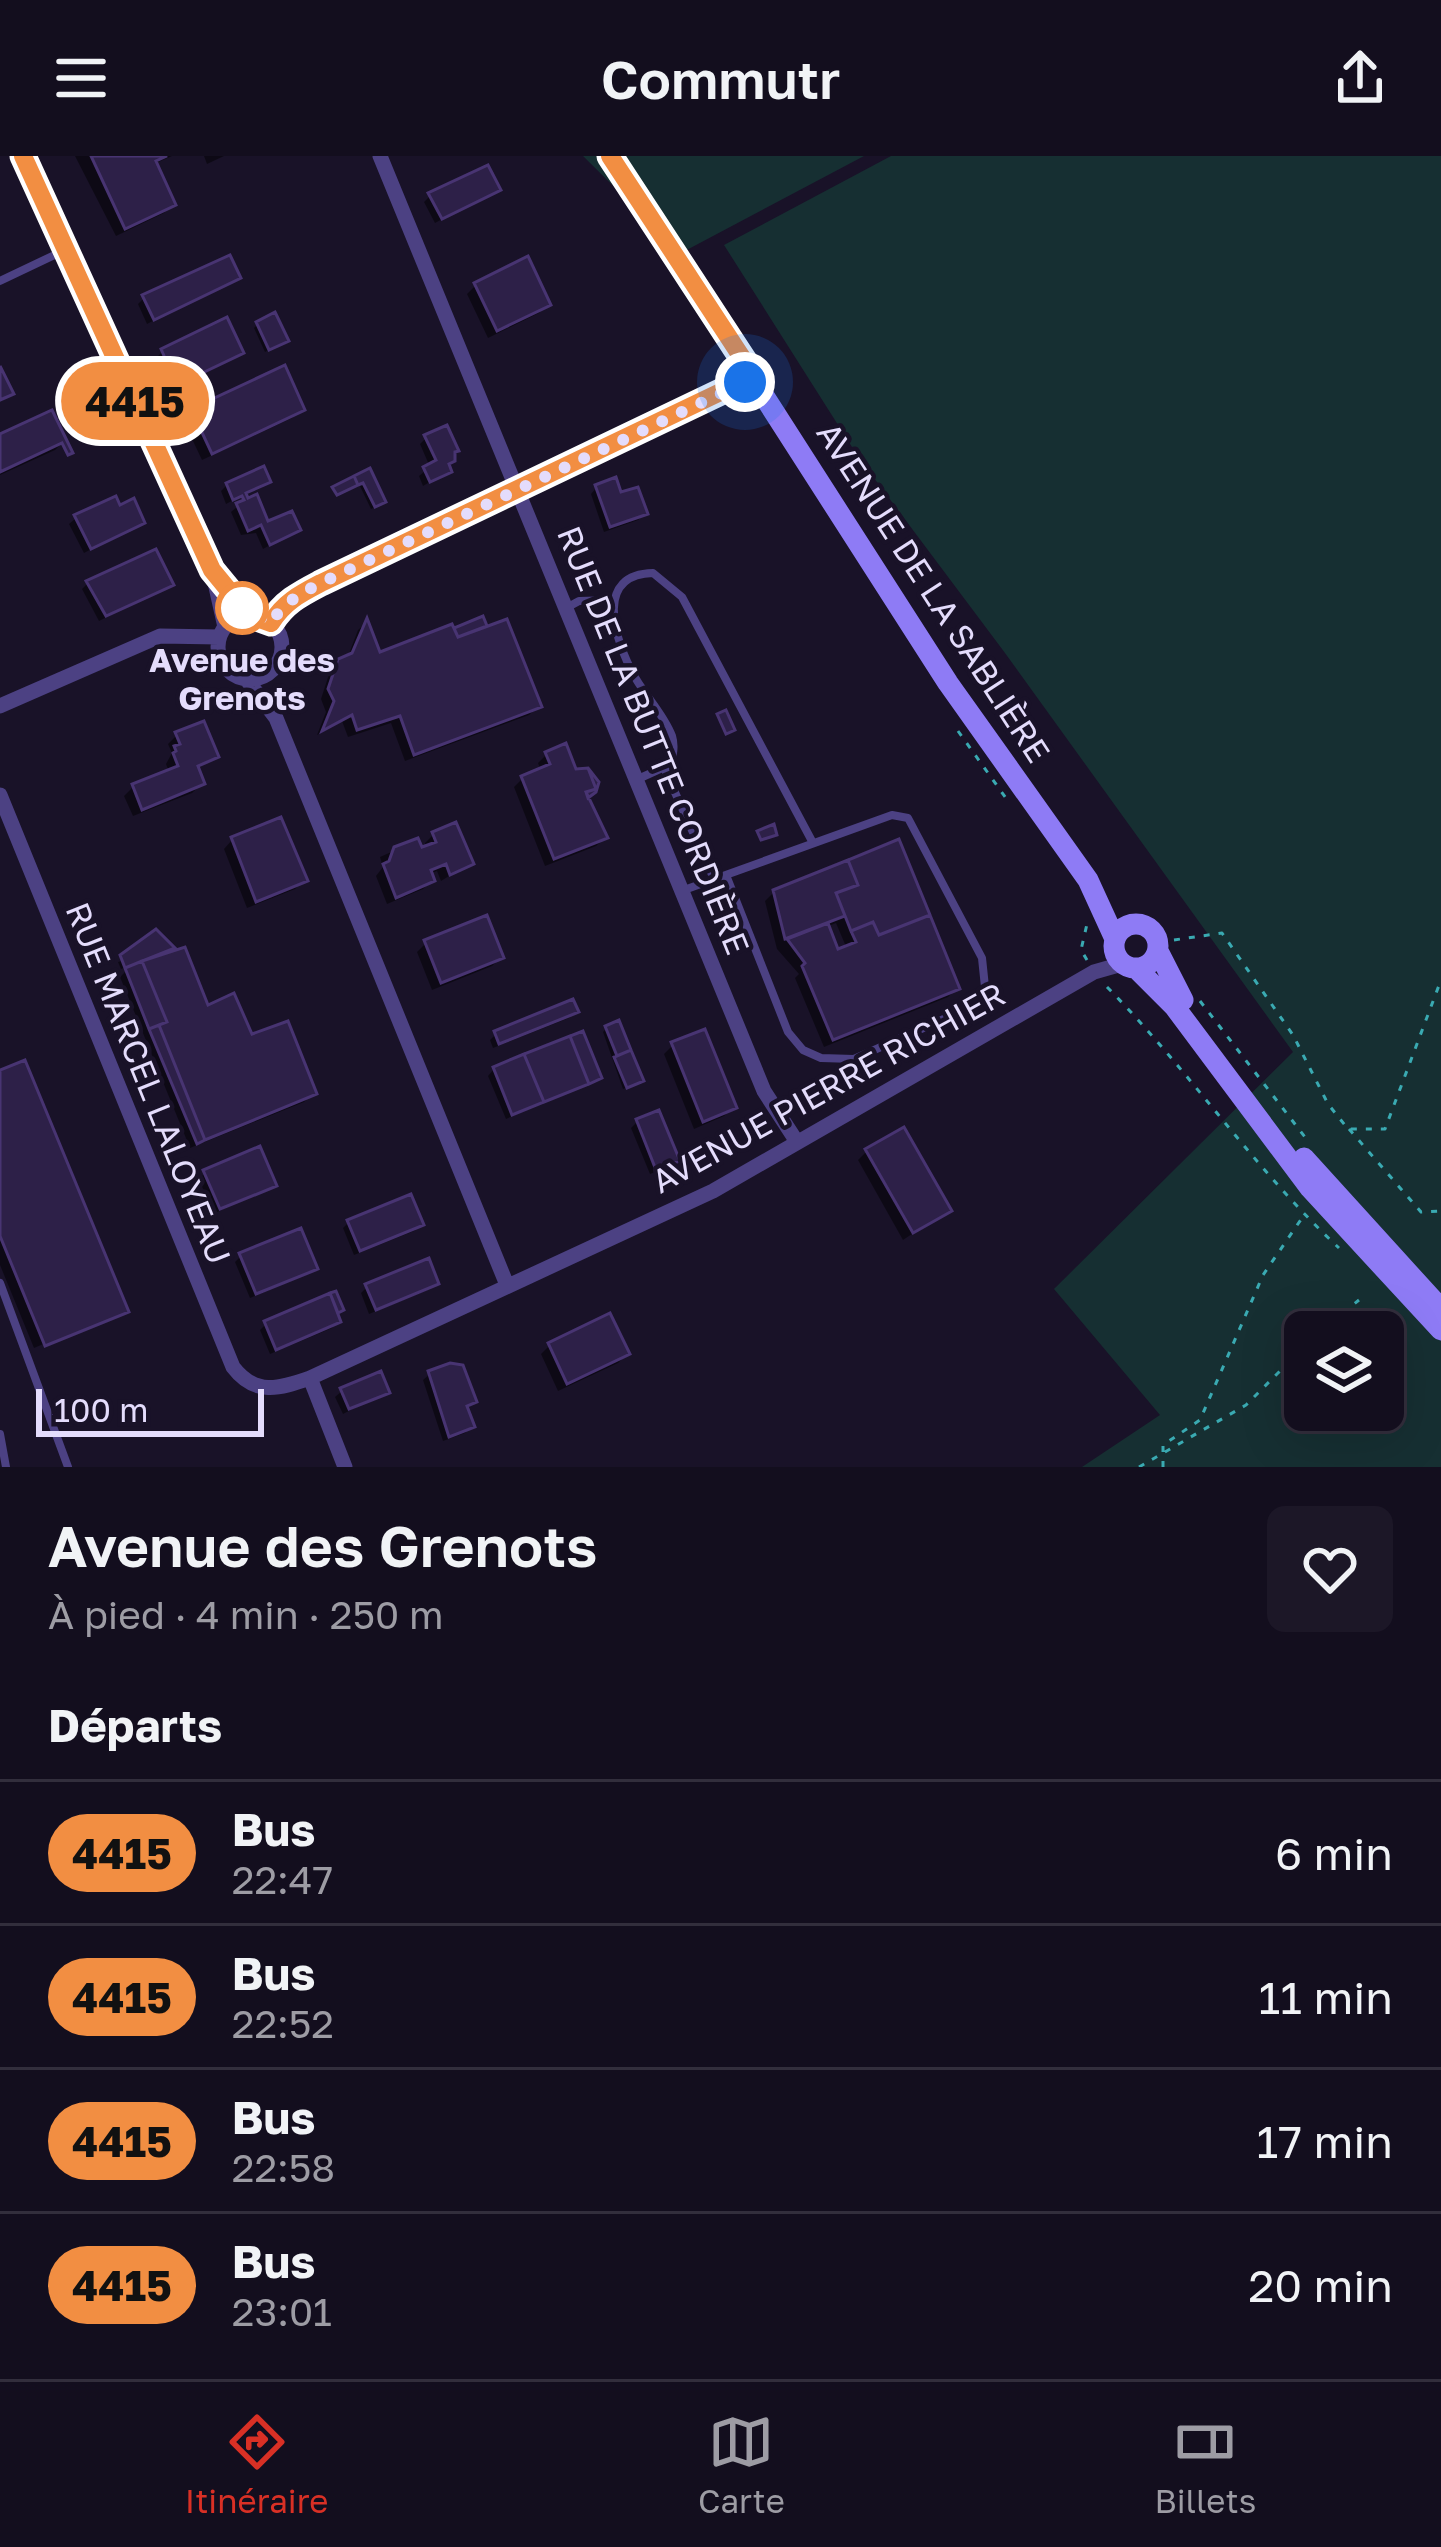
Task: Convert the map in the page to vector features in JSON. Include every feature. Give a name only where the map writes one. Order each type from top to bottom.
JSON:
[{"type":"main road","name":"AVENUE DE LA SABLIÈRE","points":[[610,156],[948,683],[1088,880],[1122,956]]},
{"type":"main road","name":"AVENUE DE LA SABLIÈRE","points":[[1088,880],[1135,923]]},
{"type":"main road","points":[[1122,956],[1124,927],[1135,923],[1154,931],[1166,946],[1183,999],[1281,1130],[1441,1309]]},
{"type":"main road","points":[[1122,956],[1150,964],[1166,946]]},
{"type":"main road","points":[[1122,956],[1174,1006],[1310,1188],[1441,1330]]},
{"type":"street","points":[[23,156],[212,570],[249,615],[271,623],[281,638],[283,649],[274,669],[276,718]]},
{"type":"street","name":"RUE DE LA BUTTE CORDIÈRE","points":[[380,156],[764,1091],[797,1142]]},
{"type":"street","points":[[271,623],[279,609],[296,596],[754,376]]},
{"type":"street","points":[[212,570],[222,632],[221,662]]},
{"type":"street","points":[[0,706],[160,636],[190,639],[222,632],[249,615]]},
{"type":"street","points":[[190,639],[228,671],[247,680],[276,718],[506,1285]]},
{"type":"street","points":[[247,680],[274,669]]},
{"type":"street","name":"RUE MARCEL LALOYEAU","points":[[0,795],[232,1367],[253,1386]]},
{"type":"street","name":"AVENUE PIERRE RICHIER","points":[[253,1386],[280,1388],[310,1378],[713,1191],[1122,956]]},
{"type":"street","points":[[310,1378],[345,1467]]},
{"type":"lane","points":[[0,281],[66,250]]},
{"type":"lane","points":[[637,779],[671,764],[674,747],[671,733],[630,668],[614,600],[623,581],[637,573],[653,573],[682,597],[813,843]]},
{"type":"lane","points":[[568,607],[579,601],[614,600]]},
{"type":"lane","points":[[664,768],[714,880]]},
{"type":"lane","points":[[682,891],[813,843],[892,815],[908,818],[982,958],[985,987],[975,1006],[854,1059],[821,1058],[803,1049],[788,1032],[726,875]]},
{"type":"lane","points":[[0,1283],[68,1467]]},
{"type":"lane","points":[[0,1434],[6,1467]]},
{"type":"path","points":[[1166,946],[1222,933],[1293,1035],[1328,1105],[1421,1212],[1441,1211]]},
{"type":"path","points":[[1348,1129],[1385,1129],[1441,980]]},
{"type":"path","points":[[1193,992],[1308,1141]]},
{"type":"path","points":[[1133,1014],[1303,1217],[1263,1275],[1201,1420],[1163,1445],[1162,1467]]},
{"type":"path","points":[[1346,1311],[1359,1300]]},
{"type":"path","points":[[1139,1467],[1246,1406],[1284,1367]]},
{"type":"green space","points":[[583,156],[864,156],[681,253]]},
{"type":"green space","points":[[891,156],[1441,156],[1441,1467],[1082,1467],[1160,1415],[1054,1289],[1293,1052],[859,458],[724,245]]},
{"type":"building","points":[[91,156],[167,156],[156,161],[176,205],[125,229]]},
{"type":"building","points":[[488,165],[501,190],[442,219],[428,193]]},
{"type":"building","points":[[230,255],[241,278],[154,320],[142,295]]},
{"type":"building","points":[[528,256],[551,305],[497,331],[474,283]]},
{"type":"building","points":[[275,312],[289,341],[269,350],[256,322]]},
{"type":"building","points":[[227,317],[244,353],[177,385],[161,349]]},
{"type":"building","points":[[285,365],[305,410],[212,454],[191,409]]},
{"type":"building","points":[[0,366],[14,394],[0,400]]},
{"type":"building","points":[[98,392],[112,422],[93,431],[79,401]]},
{"type":"building","points":[[52,410],[73,453],[68,455],[62,443],[0,472],[0,434]]},
{"type":"building","points":[[447,425],[459,451],[449,464],[452,472],[430,482],[423,467],[436,460],[424,435]]},
{"type":"building","points":[[264,466],[271,482],[246,493],[248,498],[257,494],[268,521],[292,511],[301,530],[270,545],[261,525],[248,531],[236,503],[244,500],[242,496],[233,500],[226,483]]},
{"type":"building","points":[[370,468],[386,502],[375,507],[354,476]]},
{"type":"building","points":[[354,476],[358,485],[337,495],[332,487]]},
{"type":"building","points":[[616,477],[621,492],[638,487],[648,514],[610,527],[595,485]]},
{"type":"building","points":[[116,496],[120,505],[134,498],[145,523],[91,549],[74,515]]},
{"type":"building","points":[[156,549],[174,585],[106,616],[86,581]]},
{"type":"building","points":[[483,616],[487,626],[458,637],[454,628]]},
{"type":"building","points":[[367,618],[380,652],[452,624],[458,637],[507,619],[542,707],[414,755],[400,716],[357,730],[352,715],[322,731],[334,701],[328,689],[338,659],[352,653]]},
{"type":"building","points":[[726,710],[735,730],[726,734],[717,714]]},
{"type":"building","points":[[204,721],[219,757],[198,766],[205,784],[142,810],[132,784],[178,766],[173,753],[180,744],[175,732]]},
{"type":"building","points":[[566,743],[576,769],[588,768],[596,789],[586,792],[608,838],[554,859],[521,776],[550,764],[545,752]]},
{"type":"building","points":[[588,768],[599,782],[596,792],[588,798],[586,792],[596,789]]},
{"type":"building","points":[[281,817],[308,881],[256,902],[231,837]]},
{"type":"building","points":[[456,822],[474,864],[450,875],[446,864],[431,870],[435,881],[396,898],[383,864],[394,847],[418,838],[422,847],[436,842],[432,832]]},
{"type":"building","points":[[774,824],[777,835],[761,840],[757,831]]},
{"type":"building","points":[[899,839],[930,915],[879,935],[873,922],[851,931],[836,893],[858,885],[848,860]]},
{"type":"building","points":[[848,860],[858,885],[836,893],[845,916],[785,939],[773,890]]},
{"type":"building","points":[[487,915],[504,958],[441,983],[424,940]]},
{"type":"building","points":[[930,915],[960,989],[833,1040],[802,966],[805,963],[787,939],[828,923],[838,949],[856,942],[851,931],[873,922],[879,935]]},
{"type":"building","points":[[156,929],[175,948],[125,968],[120,955]]},
{"type":"building","points":[[185,947],[208,1005],[234,993],[252,1034],[288,1021],[317,1094],[205,1140],[159,1025],[167,1022],[142,961]]},
{"type":"building","points":[[142,961],[167,1022],[149,1029],[125,968]]},
{"type":"building","points":[[573,999],[579,1012],[499,1044],[494,1031]]},
{"type":"building","points":[[619,1020],[631,1050],[617,1056],[605,1026]]},
{"type":"building","points":[[159,1025],[205,1140],[197,1144],[149,1029]]},
{"type":"building","points":[[705,1029],[737,1108],[703,1122],[671,1042]]},
{"type":"building","points":[[583,1031],[602,1078],[589,1084],[570,1036]]},
{"type":"building","points":[[570,1036],[589,1084],[544,1102],[524,1054]]},
{"type":"building","points":[[631,1050],[644,1081],[627,1088],[614,1057]]},
{"type":"building","points":[[524,1054],[544,1102],[512,1115],[493,1067]]},
{"type":"building","points":[[25,1060],[129,1312],[45,1346],[0,1236],[0,1070]]},
{"type":"building","points":[[659,1110],[680,1161],[656,1170],[636,1119]]},
{"type":"building","points":[[904,1127],[952,1211],[913,1233],[865,1149]]},
{"type":"building","points":[[260,1146],[277,1186],[220,1209],[203,1170]]},
{"type":"building","points":[[411,1194],[424,1225],[360,1251],[347,1220]]},
{"type":"building","points":[[301,1228],[318,1269],[256,1294],[239,1253]]},
{"type":"building","points":[[429,1258],[439,1284],[376,1310],[365,1284]]},
{"type":"building","points":[[336,1291],[344,1310],[338,1313],[330,1293]]},
{"type":"building","points":[[330,1293],[341,1322],[276,1350],[264,1321]]},
{"type":"building","points":[[610,1313],[630,1354],[567,1384],[548,1343]]},
{"type":"building","points":[[450,1363],[463,1365],[477,1402],[467,1406],[475,1427],[449,1437],[428,1371]]},
{"type":"building","points":[[381,1371],[390,1393],[349,1409],[340,1388]]},
{"type":"bus line","name":"4415","points":[[23,156],[212,570],[249,615],[271,623],[279,609],[321,583],[754,376],[610,156]]},
{"type":"place","name":"Avenue des Grenots","points":[[242,608]]},
{"type":"route","points":[[242,608],[271,623],[279,609],[321,583],[745,382]]}]
